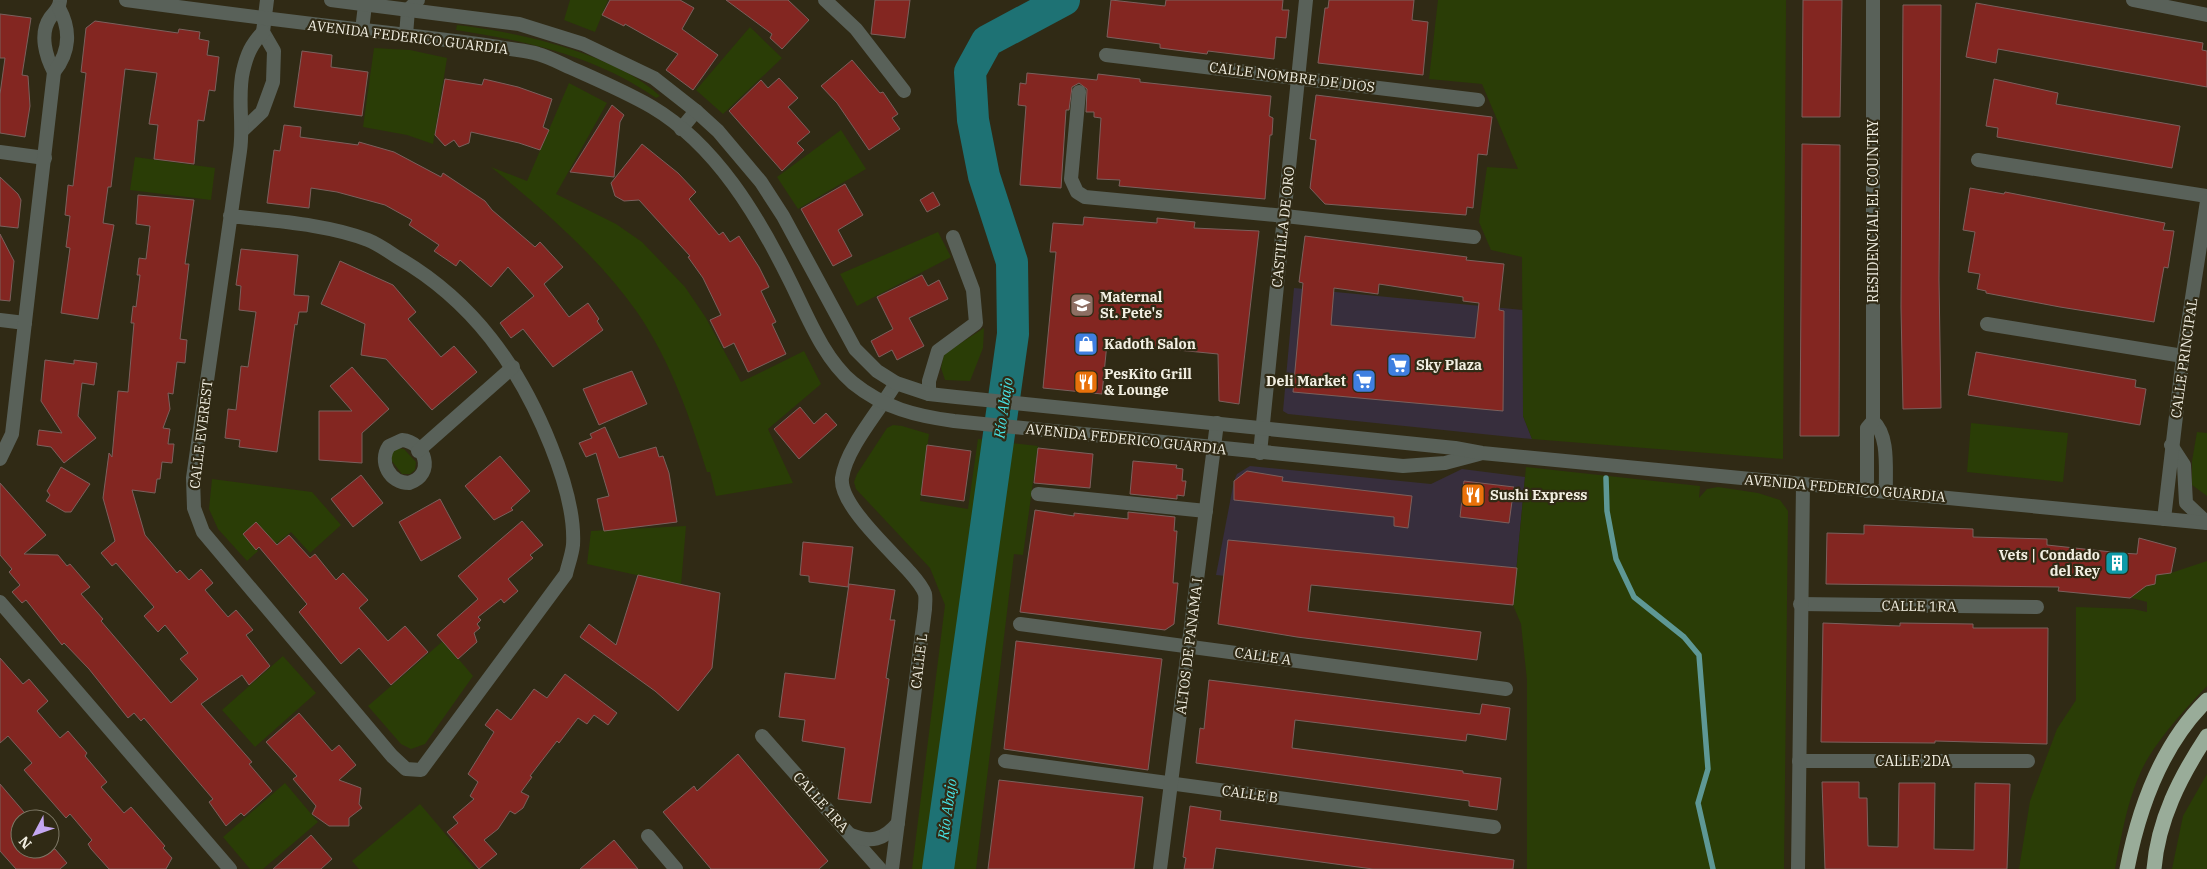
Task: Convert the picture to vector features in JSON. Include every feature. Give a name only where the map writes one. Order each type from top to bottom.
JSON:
[{"type":"highway","points":[[2127,869],[2148,788],[2180,732],[2207,700]]},
{"type":"highway","points":[[2154,869],[2155,853],[2169,804],[2185,770],[2207,736]]},
{"type":"street","name":"AVENIDA FEDERICO GUARDIA","points":[[126,0],[264,26],[362,30],[448,39],[538,54],[605,82],[654,108],[681,129],[716,163],[745,200],[781,263],[810,323],[834,362],[851,381],[884,404],[917,416],[1214,449],[1403,466],[1445,463],[1482,454]]},
{"type":"street","points":[[243,130],[262,112],[273,82],[274,51],[264,26],[267,0]]},
{"type":"street","name":"AVENIDA FEDERICO GUARDIA","points":[[331,0],[364,2],[408,10],[472,16],[548,31],[583,44],[654,78],[696,111],[734,149],[770,196],[788,224],[854,349],[877,372],[896,383],[930,394],[1263,427],[1455,448],[1482,454],[2207,523]]},
{"type":"street","points":[[406,35],[408,10],[418,0]]},
{"type":"street","points":[[825,0],[856,29],[904,91]]},
{"type":"street","name":"CASTILLA DE ORO","points":[[1260,453],[1306,0]]},
{"type":"street","name":"RESIDENCIAL EL COUNTRY","points":[[1867,491],[1867,428],[1873,421],[1873,0]]},
{"type":"street","points":[[2133,0],[2207,15]]},
{"type":"street","points":[[362,30],[364,2]]},
{"type":"street","points":[[54,72],[45,55],[46,38],[49,20],[60,4]]},
{"type":"street","points":[[0,459],[12,434],[54,72],[63,61],[67,42],[67,23],[60,4]]},
{"type":"street","name":"CALLE EVEREST","points":[[264,26],[250,46],[242,74],[241,106],[243,130],[193,478],[194,508],[203,532],[392,756],[406,769],[421,770],[566,574],[573,545],[570,506],[562,472],[536,408],[513,367]]},
{"type":"street","name":"CALLE NOMBRE DE DIOS","points":[[1106,55],[1478,100]]},
{"type":"street","points":[[1079,92],[1071,179],[1077,192],[1085,198],[1284,216],[1474,237]]},
{"type":"street","points":[[681,129],[696,111]]},
{"type":"street","points":[[0,152],[45,158]]},
{"type":"street","points":[[1978,160],[2207,196]]},
{"type":"street","name":"CALLE PRINCIPAL","points":[[2164,519],[2171,445],[2183,356],[2207,201]]},
{"type":"street","points":[[230,216],[311,226],[368,240],[427,274],[472,314],[513,367],[418,450]]},
{"type":"street","points":[[930,394],[929,380],[938,351],[976,323],[973,290],[953,237]]},
{"type":"street","points":[[0,320],[25,323]]},
{"type":"street","points":[[1987,324],[2183,356]]},
{"type":"street","points":[[884,404],[896,383]]},
{"type":"street","name":"CALLE L","points":[[884,404],[854,448],[846,463],[842,480],[845,496],[859,515],[915,579],[925,594],[924,619],[892,869]]},
{"type":"street","name":"RESIDENCIAL EL COUNTRY","points":[[1873,421],[1880,427],[1885,450],[1886,492]]},
{"type":"street","name":"ALTOS DE PANAMA I","points":[[1160,869],[1217,423]]},
{"type":"street","points":[[2171,445],[2184,465],[2186,503],[2207,523]]},
{"type":"street","points":[[1798,869],[1803,484]]},
{"type":"street","points":[[1038,494],[1206,511]]},
{"type":"street","points":[[0,602],[230,869]]},
{"type":"street","name":"CALLE 1RA","points":[[1800,604],[2037,607]]},
{"type":"street","name":"CALLE A","points":[[1020,624],[1506,689]]},
{"type":"street","name":"CALLE 1RA","points":[[762,736],[880,869]]},
{"type":"street","name":"CALLE B","points":[[1005,761],[1494,827]]},
{"type":"street","name":"CALLE 2DA","points":[[1798,761],[2028,761]]},
{"type":"street","points":[[850,835],[863,840],[876,840],[889,834],[898,824]]},
{"type":"street","points":[[648,836],[676,869]]},
{"type":"shaded area","points":[[1294,288],[1523,310],[1523,416],[1532,439],[1288,414],[1283,411]]},
{"type":"shaded area","points":[[1250,466],[1431,484],[1462,469],[1525,477],[1513,605],[1216,575],[1234,481],[1237,474]]},
{"type":"green space","points":[[570,0],[608,0],[595,32],[564,20]]},
{"type":"green space","points":[[1438,0],[1786,0],[1783,459],[1532,439],[1523,416],[1522,257],[1491,250],[1479,222],[1487,167],[1518,169],[1482,84],[1429,79]]},
{"type":"green space","points":[[457,25],[535,39],[591,56],[641,81],[660,96],[656,98],[633,83],[609,71],[560,52],[509,39],[456,30]]},
{"type":"green space","points":[[750,27],[782,58],[723,114],[696,90]]},
{"type":"green space","points":[[374,48],[410,50],[447,58],[433,144],[407,135],[363,127]]},
{"type":"green space","points":[[569,83],[607,103],[556,194],[616,224],[642,242],[685,287],[706,318],[741,382],[804,351],[821,384],[768,429],[793,483],[716,496],[710,472],[707,472],[678,389],[649,330],[637,312],[605,272],[569,235],[491,167],[527,181]]},
{"type":"green space","points":[[841,130],[866,169],[798,209],[777,177]]},
{"type":"green space","points":[[135,157],[215,168],[211,200],[130,190]]},
{"type":"green space","points":[[938,232],[951,257],[857,306],[840,274]]},
{"type":"green space","points":[[984,328],[983,348],[970,381],[945,380],[941,368],[944,354]]},
{"type":"green space","points":[[1971,423],[2068,433],[2063,482],[1967,472]]},
{"type":"green space","points":[[893,425],[929,434],[920,501],[968,509],[978,439],[1038,446],[1023,555],[1014,554],[976,869],[912,869],[945,605],[930,568],[856,489],[854,482],[857,474],[887,428]]},
{"type":"green space","points":[[2197,432],[2207,433],[2207,496],[2192,485],[2192,461]]},
{"type":"green space","points":[[398,448],[404,449],[416,462],[415,470],[410,474],[402,474],[391,460],[392,453]]},
{"type":"green space","points":[[1526,467],[1700,486],[1699,498],[1707,489],[1718,487],[1758,493],[1780,500],[1788,511],[1784,869],[1527,869],[1527,680],[1521,624],[1513,605]]},
{"type":"green space","points":[[212,479],[312,492],[341,525],[310,553],[291,532],[276,544],[256,522],[243,534],[258,551],[247,561],[218,529],[209,509]]},
{"type":"green space","points":[[686,526],[681,585],[587,564],[591,531]]},
{"type":"green space","points":[[2207,561],[2207,686],[2168,730],[2154,748],[2141,770],[2127,812],[2115,869],[2019,869],[2030,801],[2057,729],[2076,700],[2076,607],[2133,609],[2147,612],[2147,602],[2132,598],[2133,589],[2155,584],[2157,575],[2171,573]]},
{"type":"green space","points":[[443,641],[473,676],[425,744],[411,749],[401,744],[368,706]]},
{"type":"green space","points":[[283,656],[316,693],[255,747],[222,710]]},
{"type":"green space","points":[[2207,774],[2207,869],[2172,869],[2183,816]]},
{"type":"green space","points":[[285,783],[318,822],[263,869],[250,869],[223,837]]},
{"type":"green space","points":[[420,804],[475,869],[359,869],[352,861]]},
{"type":"building","points":[[610,0],[680,0],[694,8],[682,29],[718,55],[693,90],[666,70],[678,54],[625,24],[624,26],[602,15]]},
{"type":"building","points":[[726,0],[788,0],[809,20],[782,49],[770,38],[772,34]]},
{"type":"building","points":[[875,0],[910,0],[905,38],[871,34]]},
{"type":"building","points":[[1111,0],[1165,6],[1166,0],[1283,0],[1282,10],[1289,10],[1286,38],[1276,37],[1274,59],[1208,51],[1207,54],[1160,48],[1160,44],[1107,37]]},
{"type":"building","points":[[1329,0],[1414,0],[1412,20],[1428,22],[1423,75],[1318,63],[1325,8],[1328,8]]},
{"type":"building","points":[[1803,0],[1842,0],[1840,117],[1802,117]]},
{"type":"building","points":[[1976,3],[2203,43],[2202,50],[2207,51],[2207,87],[1998,49],[1996,63],[1966,57]]},
{"type":"building","points":[[1903,5],[1941,5],[1939,280],[1941,408],[1903,409],[1901,307]]},
{"type":"building","points":[[0,14],[31,18],[22,75],[28,76],[30,106],[25,137],[0,133],[0,94],[5,58],[0,58]]},
{"type":"building","points":[[95,21],[178,33],[179,29],[200,32],[199,39],[209,41],[207,55],[219,57],[215,91],[209,90],[204,121],[198,120],[194,164],[154,159],[158,125],[149,124],[157,73],[125,69],[111,187],[108,187],[103,223],[114,225],[98,319],[61,313],[70,248],[66,247],[70,216],[65,215],[68,185],[73,186],[86,73],[81,72],[86,28]]},
{"type":"building","points":[[302,51],[332,55],[331,67],[368,72],[362,116],[294,107]]},
{"type":"building","points":[[852,60],[880,93],[883,92],[898,114],[892,118],[900,129],[869,150],[837,103],[821,86]]},
{"type":"building","points":[[1027,73],[1097,80],[1098,74],[1140,79],[1140,82],[1271,96],[1269,116],[1273,118],[1265,199],[1119,186],[1120,180],[1097,179],[1101,118],[1094,117],[1094,112],[1086,112],[1087,89],[1079,83],[1072,87],[1069,110],[1066,110],[1061,188],[1020,185],[1026,106],[1018,105],[1020,83],[1026,84]]},
{"type":"building","points":[[779,78],[798,98],[788,107],[810,132],[797,143],[804,150],[782,171],[729,111],[761,80],[768,88]]},
{"type":"building","points":[[445,79],[482,85],[484,79],[518,87],[552,99],[543,127],[549,130],[540,150],[471,132],[469,143],[459,147],[454,140],[445,146],[435,135]]},
{"type":"building","points":[[1994,79],[2058,93],[2056,104],[2180,126],[2172,168],[1997,137],[1998,128],[1986,126]]},
{"type":"building","points":[[1316,95],[1492,117],[1487,155],[1478,154],[1473,208],[1467,207],[1466,215],[1325,204],[1310,188],[1316,140],[1310,139]]},
{"type":"building","points":[[612,105],[624,115],[620,122],[614,177],[570,172]]},
{"type":"building","points":[[284,125],[301,127],[300,137],[358,145],[359,142],[394,152],[441,177],[443,173],[485,201],[492,210],[535,247],[540,242],[563,267],[544,284],[569,317],[588,303],[599,319],[597,321],[603,330],[553,367],[523,329],[511,338],[500,323],[534,296],[508,267],[491,287],[460,260],[456,266],[434,251],[439,245],[409,225],[412,220],[385,205],[337,192],[311,188],[309,208],[267,203],[274,150],[280,151]]},
{"type":"building","points":[[642,144],[678,173],[696,192],[689,199],[719,235],[723,232],[730,242],[739,236],[759,267],[769,287],[761,291],[776,322],[772,324],[786,354],[748,372],[734,343],[724,348],[710,320],[721,315],[703,278],[688,257],[690,256],[639,200],[624,201],[615,196],[611,183]]},
{"type":"building","points":[[1802,144],[1840,145],[1839,436],[1800,436]]},
{"type":"building","points":[[0,177],[18,194],[21,200],[18,228],[0,226]]},
{"type":"building","points":[[845,184],[863,215],[838,230],[852,256],[833,266],[801,209]]},
{"type":"building","points":[[1970,188],[2004,194],[2005,192],[2165,223],[2163,230],[2174,231],[2168,268],[2164,267],[2154,322],[2060,307],[1986,293],[1986,291],[1977,289],[1980,274],[1968,272],[1975,232],[1963,230]]},
{"type":"building","points":[[933,192],[940,205],[927,212],[920,200]]},
{"type":"building","points":[[138,195],[194,200],[185,264],[189,264],[180,339],[187,340],[185,363],[177,362],[173,394],[168,393],[170,409],[163,428],[170,429],[168,444],[174,444],[172,463],[162,462],[160,479],[157,479],[155,493],[132,490],[145,535],[177,573],[180,570],[189,580],[201,569],[213,583],[205,590],[228,617],[236,610],[253,630],[246,635],[270,666],[249,685],[242,675],[201,704],[252,762],[249,764],[272,791],[244,816],[241,813],[226,826],[209,802],[213,799],[144,718],[141,721],[134,713],[128,718],[89,669],[64,643],[62,645],[26,600],[22,603],[12,592],[20,585],[9,572],[12,569],[0,555],[0,483],[46,535],[24,554],[58,555],[67,566],[70,564],[90,587],[81,594],[103,619],[101,621],[171,703],[198,679],[180,659],[188,653],[165,625],[158,632],[144,616],[154,607],[116,563],[112,566],[101,553],[115,541],[103,498],[109,453],[112,457],[118,391],[128,392],[134,323],[131,323],[133,306],[136,307],[140,275],[137,275],[139,258],[146,259],[150,226],[136,224]]},
{"type":"building","points":[[1084,217],[1157,223],[1157,218],[1195,222],[1194,228],[1259,231],[1239,404],[1219,401],[1218,354],[1107,343],[1102,394],[1043,388],[1056,252],[1050,252],[1053,223],[1083,225]]},
{"type":"building","points":[[0,234],[14,261],[10,301],[0,300]]},
{"type":"building","name":"Sky Plaza","points":[[1305,236],[1467,257],[1466,260],[1504,264],[1499,310],[1504,311],[1503,411],[1293,392],[1303,283],[1299,282]],"holes":[[[1379,284],[1463,297],[1463,301],[1479,303],[1475,338],[1331,325],[1334,288],[1378,294]]]},
{"type":"building","points":[[241,249],[298,255],[294,295],[309,296],[307,312],[299,312],[297,325],[295,324],[277,452],[239,447],[240,440],[225,438],[228,409],[236,410],[241,366],[248,367],[256,312],[239,310],[241,286],[236,285]]},
{"type":"building","points":[[340,261],[393,285],[416,312],[408,319],[441,357],[454,346],[477,372],[432,410],[386,359],[361,355],[365,324],[321,304]]},
{"type":"building","points":[[922,275],[928,286],[939,280],[948,299],[909,318],[924,346],[897,360],[892,350],[879,357],[871,341],[893,329],[877,297]]},
{"type":"building","points":[[1976,352],[2136,380],[2135,387],[2146,389],[2140,425],[1968,395]]},
{"type":"building","points":[[45,360],[74,364],[74,360],[97,363],[94,385],[82,383],[78,416],[96,438],[64,463],[51,447],[37,445],[39,430],[62,433],[41,401]]},
{"type":"building","points":[[352,367],[389,409],[362,433],[362,463],[319,460],[319,411],[352,411],[330,386]]},
{"type":"building","points":[[632,371],[647,404],[599,425],[583,389]]},
{"type":"building","points":[[800,407],[814,424],[826,413],[837,425],[799,459],[774,429]]},
{"type":"building","points":[[605,427],[619,458],[656,447],[659,457],[663,456],[669,473],[677,522],[604,531],[597,499],[609,496],[596,453],[586,457],[579,443],[592,438],[590,434]]},
{"type":"building","points":[[927,445],[971,451],[964,501],[921,495]]},
{"type":"building","points":[[1038,448],[1093,454],[1090,488],[1034,483]]},
{"type":"building","points":[[500,456],[530,491],[511,508],[513,510],[494,520],[465,486]]},
{"type":"building","points":[[1133,461],[1177,465],[1176,468],[1183,469],[1182,481],[1186,481],[1184,496],[1177,495],[1177,499],[1130,494]]},
{"type":"building","points":[[61,467],[90,484],[71,512],[65,512],[46,501],[50,495],[47,491]]},
{"type":"building","points":[[1247,471],[1283,477],[1282,481],[1412,496],[1408,528],[1394,526],[1394,517],[1234,500],[1234,481]]},
{"type":"building","points":[[361,475],[383,503],[353,527],[331,499]]},
{"type":"building","points":[[1464,481],[1514,487],[1509,523],[1460,517]]},
{"type":"building","points":[[440,499],[461,538],[421,561],[399,522]]},
{"type":"building","points":[[1035,510],[1074,516],[1074,513],[1128,519],[1128,512],[1175,517],[1174,531],[1177,531],[1173,583],[1178,583],[1174,624],[1165,630],[1020,612]]},
{"type":"building","points":[[522,521],[543,545],[530,555],[533,558],[508,579],[518,591],[504,603],[501,599],[478,617],[481,620],[477,624],[480,628],[474,633],[477,642],[458,659],[437,635],[478,599],[458,576]]},
{"type":"building","points":[[256,522],[277,545],[289,535],[310,558],[315,554],[336,580],[343,573],[368,600],[359,608],[388,641],[405,626],[428,652],[391,685],[359,648],[341,664],[299,612],[307,604],[259,547],[256,550],[243,534]]},
{"type":"building","points":[[1864,525],[1973,529],[1973,537],[2047,539],[2047,545],[2121,553],[2137,554],[2139,538],[2176,548],[2171,573],[2156,575],[2155,584],[2146,586],[2130,598],[2058,591],[2059,587],[1826,584],[1827,533],[1864,534]]},
{"type":"building","points":[[1228,540],[1517,568],[1513,605],[1311,585],[1308,611],[1481,632],[1477,660],[1297,637],[1218,624]]},
{"type":"building","points":[[803,542],[853,547],[848,587],[809,582],[809,576],[800,575]]},
{"type":"building","points":[[638,575],[720,593],[712,668],[678,711],[655,691],[580,637],[589,624],[616,645]]},
{"type":"building","points":[[849,584],[895,590],[890,620],[895,620],[886,678],[889,679],[871,803],[838,799],[845,748],[802,741],[805,720],[779,717],[785,673],[835,679]]},
{"type":"building","points":[[1823,623],[1900,626],[1900,623],[1973,624],[1973,628],[2048,628],[2047,744],[1935,741],[1935,743],[1821,742]]},
{"type":"building","points":[[1016,641],[1162,659],[1148,770],[1004,749]]},
{"type":"building","points":[[0,658],[23,684],[29,679],[48,701],[37,711],[60,738],[68,731],[87,753],[85,756],[107,782],[101,787],[124,813],[131,807],[165,846],[163,848],[172,858],[166,869],[109,869],[91,849],[88,844],[92,840],[70,814],[66,818],[24,770],[32,763],[8,736],[0,743]]},
{"type":"building","points":[[565,674],[617,713],[608,725],[594,715],[587,724],[578,718],[559,743],[557,741],[530,776],[532,777],[521,792],[529,796],[523,808],[515,814],[510,811],[498,829],[484,840],[497,854],[479,869],[447,832],[458,823],[453,817],[474,799],[470,796],[478,782],[468,774],[494,732],[485,725],[497,709],[511,720],[534,689],[547,698]]},
{"type":"building","points":[[1209,680],[1480,714],[1482,704],[1510,708],[1506,740],[1467,734],[1466,741],[1295,720],[1292,748],[1463,771],[1463,773],[1501,778],[1497,810],[1469,806],[1469,801],[1196,763],[1200,728],[1204,729]]},
{"type":"building","points":[[299,713],[332,751],[339,745],[356,765],[339,780],[361,788],[359,804],[362,808],[349,818],[349,826],[329,826],[312,814],[316,806],[293,779],[297,776],[266,742]]},
{"type":"building","points":[[738,754],[828,861],[819,869],[711,869],[663,812],[694,786],[697,791]]},
{"type":"building","points":[[999,780],[1143,797],[1134,869],[988,869]]},
{"type":"building","points":[[1822,782],[1859,782],[1859,798],[1867,798],[1868,846],[1898,847],[1899,783],[1935,783],[1934,849],[1974,850],[1975,783],[2010,784],[2007,869],[1825,869]]},
{"type":"building","points":[[0,784],[21,809],[10,809],[10,859],[60,859],[60,855],[67,863],[60,869],[16,869],[0,851]]},
{"type":"building","points":[[1190,806],[1221,811],[1220,820],[1514,860],[1513,869],[1373,869],[1216,848],[1213,869],[1184,869],[1186,858],[1183,857]]},
{"type":"building","points":[[311,835],[332,859],[321,869],[273,869]]},
{"type":"building","points":[[614,840],[638,869],[580,869]]},
{"type":"waterway","name":"Río Abajo","points":[[938,869],[1013,334],[1012,262],[984,176],[973,120],[970,72],[987,41],[1064,0]]},
{"type":"waterway","points":[[1606,478],[1607,511],[1616,559],[1634,597],[1684,637],[1699,655],[1708,769],[1698,803],[1713,869]]},
{"type":"place","name":"Maternal St. Pete's","points":[[1082,305]]},
{"type":"place","name":"Kadoth Salon","points":[[1086,344]]},
{"type":"place","name":"Sky Plaza","points":[[1399,365]]},
{"type":"place","name":"Deli Market","points":[[1364,381]]},
{"type":"place","name":"PesKito Grill & Lounge","points":[[1086,382]]},
{"type":"place","name":"Sushi Express","points":[[1473,495]]},
{"type":"place","name":"Vets | Condado del Rey","points":[[2117,563]]}]
